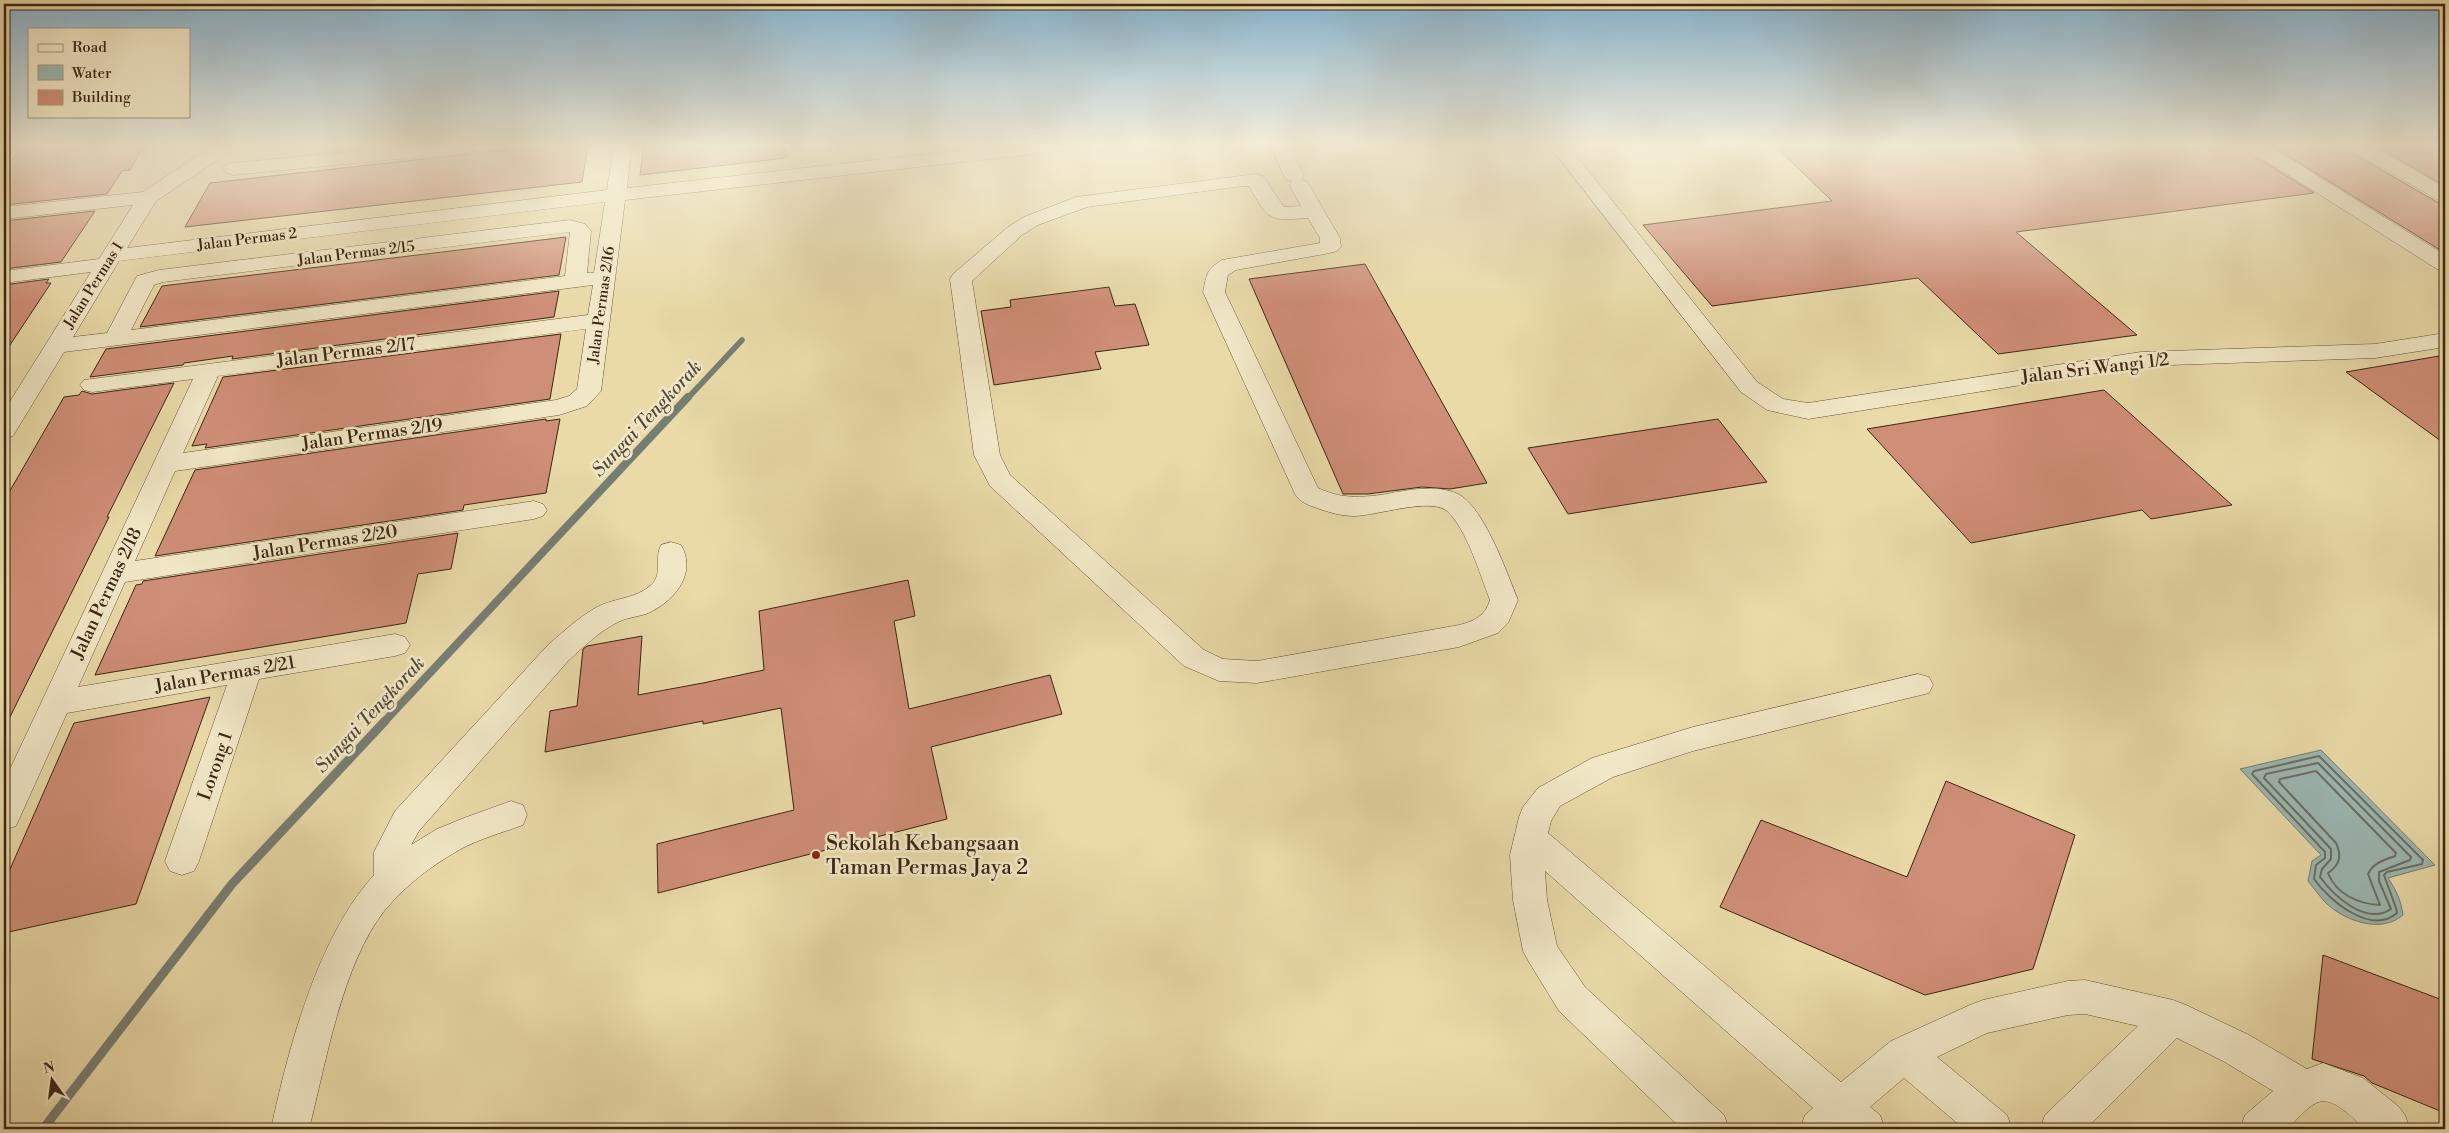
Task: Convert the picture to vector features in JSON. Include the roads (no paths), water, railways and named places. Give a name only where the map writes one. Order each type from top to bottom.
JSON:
[{"type":"street","points":[[4,213],[148,197]]},
{"type":"street","name":"Jalan Permas 1","points":[[4,430],[148,197]]},
{"type":"street","name":"Jalan Permas 2","points":[[4,277],[109,260],[390,222],[600,197]]},
{"type":"street","name":"Jalan Permas 2/16","points":[[578,401],[589,391],[616,197]]},
{"type":"street","points":[[1114,197],[1083,201],[1031,221],[1015,231],[961,279],[987,455],[999,480],[1194,658],[1219,670],[1257,672],[1459,636],[1487,628],[1500,614],[1504,600],[1470,526],[1455,504],[1438,496],[1356,507],[1328,505],[1308,494],[1214,292],[1218,272],[1230,266],[1330,247],[1330,238],[1305,197]]},
{"type":"street","points":[[1266,197],[1272,208],[1279,214],[1314,212]]},
{"type":"street","name":"Jalan Sri Wangi 1/2","points":[[1600,197],[1749,387],[1776,405],[1808,411],[2141,359],[2375,352],[2445,340]]},
{"type":"street","points":[[2338,197],[2445,264]]},
{"type":"street","points":[[380,250],[390,222]]},
{"type":"street","name":"Jalan Permas 2/15","points":[[115,339],[145,281],[151,278],[570,226],[581,231],[575,281]]},
{"type":"street","points":[[55,346],[605,277]]},
{"type":"street","name":"Jalan Permas 2/17","points":[[92,385],[600,320]]},
{"type":"street","name":"Jalan Permas 2/18","points":[[4,816],[209,370]]},
{"type":"street","name":"Jalan Permas 2/19","points":[[166,464],[560,407],[578,401]]},
{"type":"street","name":"Jalan Permas 2/20","points":[[115,574],[534,510]]},
{"type":"street","points":[[391,880],[391,852],[407,821],[558,653],[582,632],[608,614],[637,606],[662,592],[672,574],[671,552]]},
{"type":"street","name":"Jalan Permas 2/21","points":[[55,703],[396,645]]},
{"type":"street","name":"Lorong 1","points":[[182,861],[247,670]]},
{"type":"street","points":[[1710,1129],[1572,999],[1541,951],[1530,900],[1527,855],[1535,817],[1549,796],[1603,767],[1693,739],[1918,685]]},
{"type":"street","points":[[290,1129],[314,1030],[345,951],[363,914],[391,880],[442,843],[511,816]]},
{"type":"street","points":[[1531,838],[1842,1122],[1904,1054],[1983,1017],[2068,998],[2085,997],[2173,1017],[2236,1048],[2304,1088]]},
{"type":"street","points":[[2059,1129],[2173,1017]]},
{"type":"street","points":[[1904,1054],[1993,1129]]},
{"type":"street","points":[[2259,1129],[2304,1088],[2323,1082],[2350,1091],[2384,1120],[2391,1129]]},
{"type":"water","points":[[2321,750],[2435,865],[2388,878],[2398,895],[2403,915],[2394,921],[2384,924],[2363,923],[2343,915],[2326,903],[2308,881],[2312,861],[2321,855],[2240,769]]},
{"type":"waterway","name":"Sungai Tengkorak","points":[[687,399],[742,340]]},
{"type":"waterway","name":"Sungai Tengkorak","points":[[384,722],[688,397]]},
{"type":"waterway","name":"Sungai Tengkorak","points":[[43,1129],[232,884],[385,721]]},
{"type":"place","name":"Sekolah Kebangsaan Taman Permas Jaya 2","points":[[816,855]]}]
